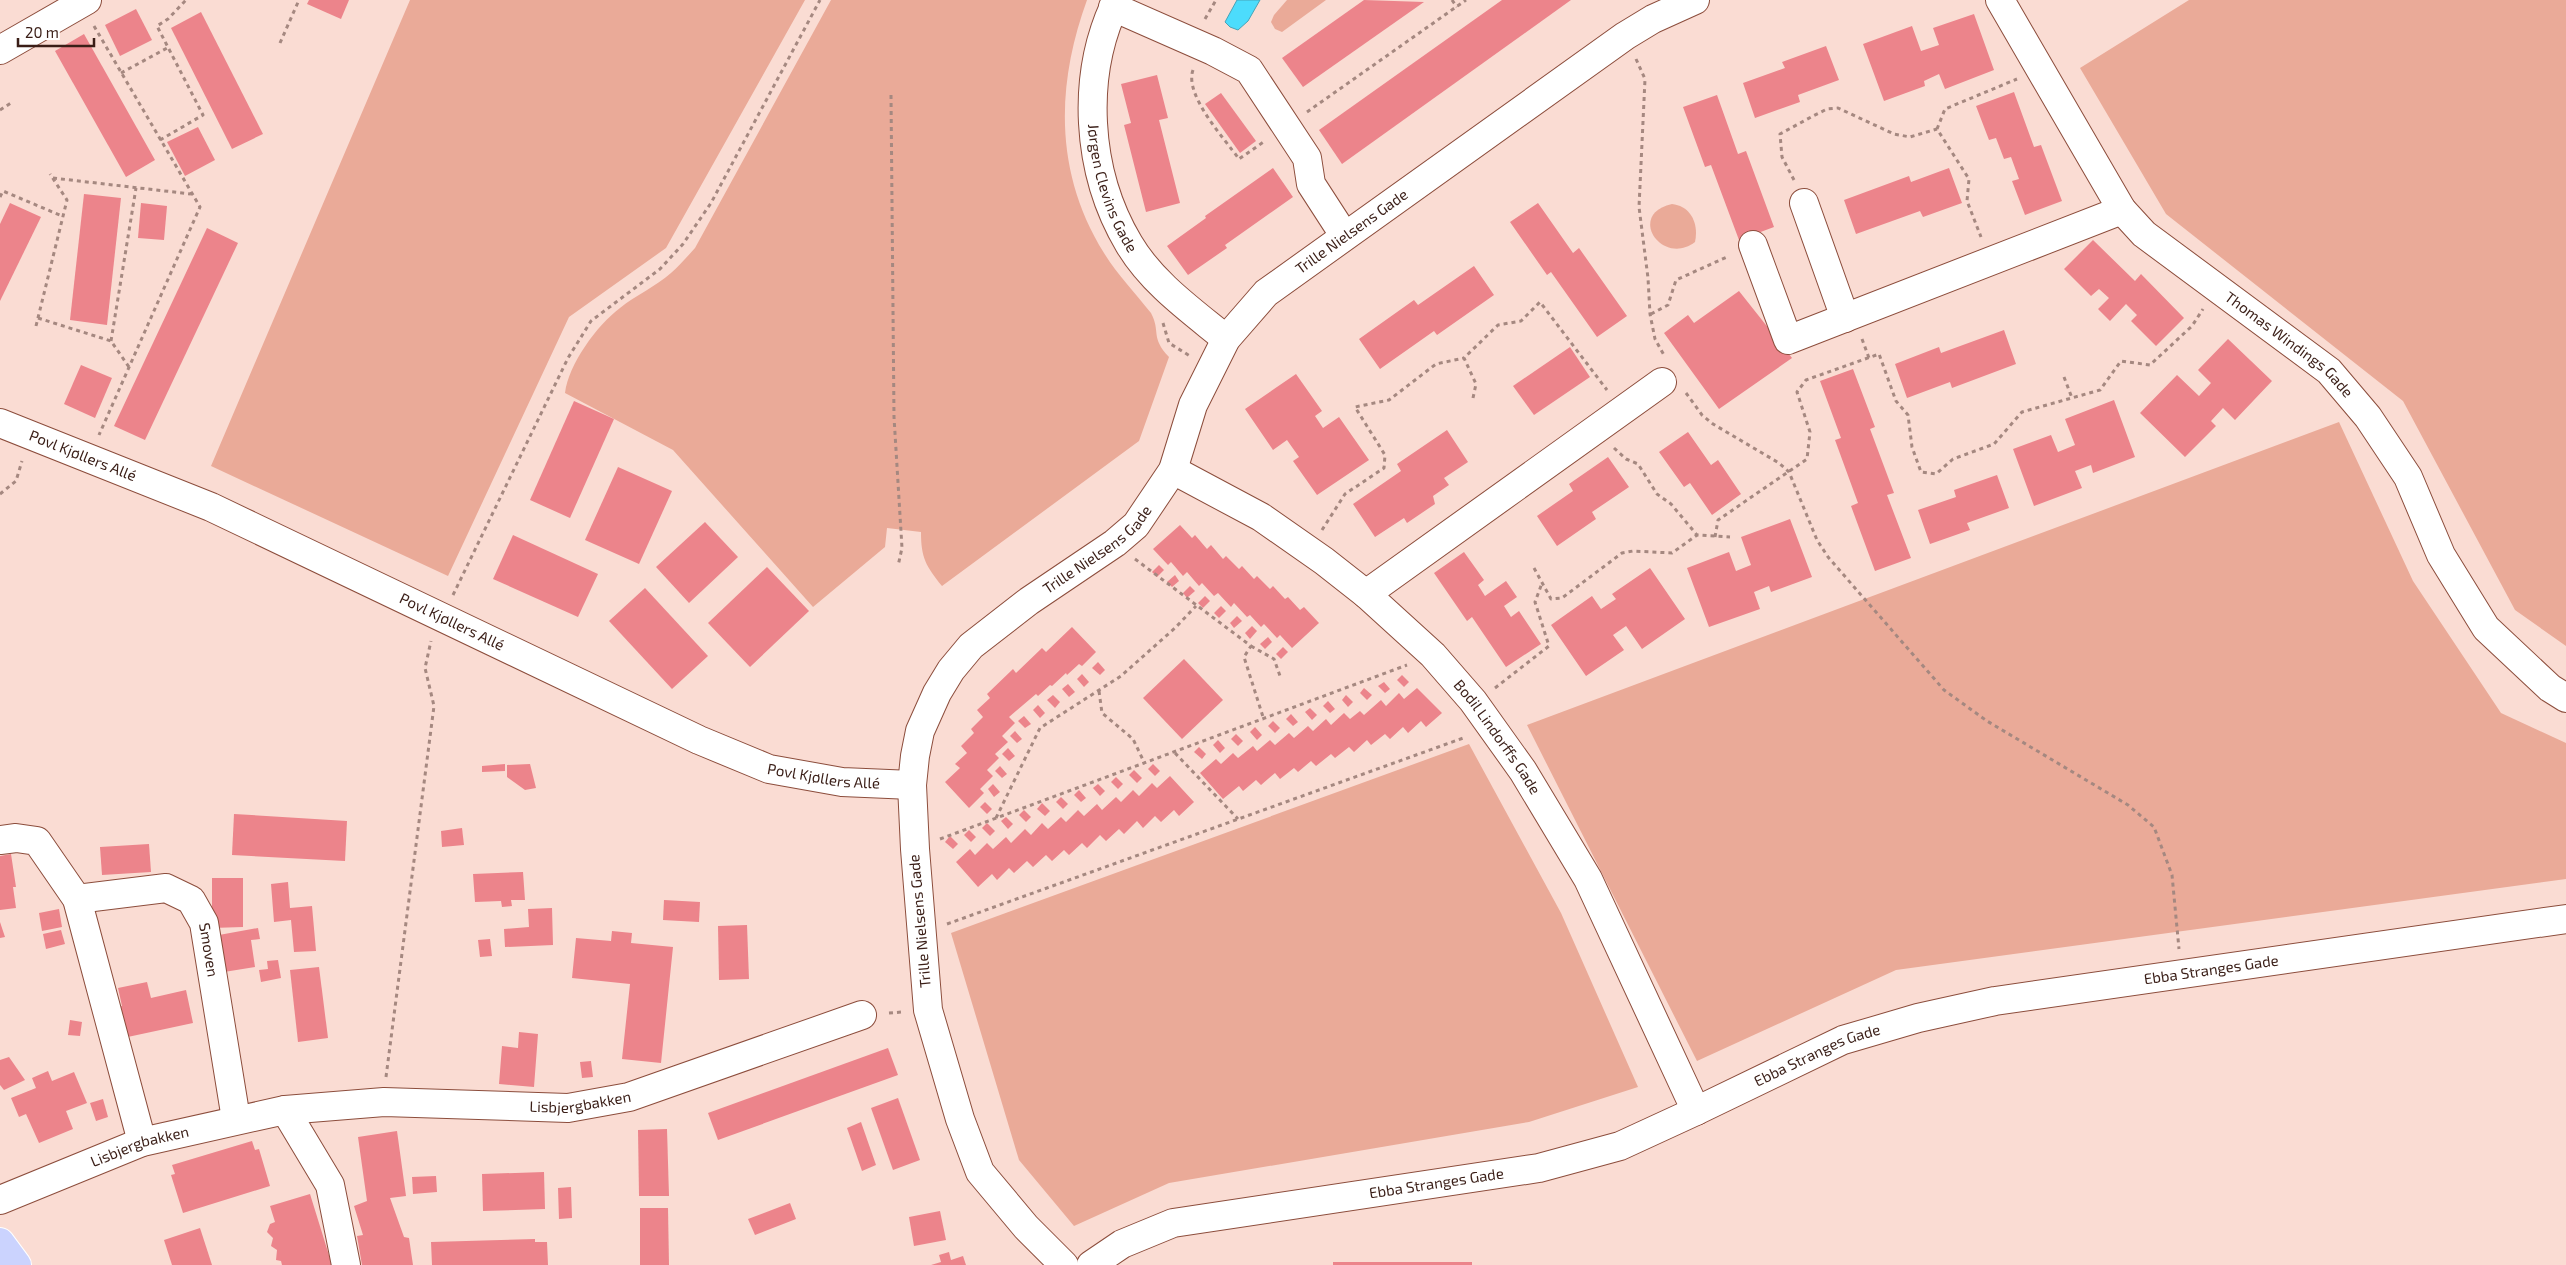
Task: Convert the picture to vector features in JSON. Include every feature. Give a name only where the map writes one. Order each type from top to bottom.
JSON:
[{"type":"main road","points":[[0,1242],[17,1265]]},
{"type":"street","name":"Trille Nielsens Gade","points":[[1064,1265],[1026,1227],[980,1172],[960,1119],[928,1010],[914,849],[912,785],[920,731],[937,693],[950,670],[971,646],[994,627],[1115,543],[1136,525],[1173,470],[1193,405],[1226,339],[1266,293],[1344,235],[1625,36],[1648,9],[1695,0]]},
{"type":"street","name":"Thomas Windings Gade","points":[[2000,0],[2122,210],[2144,234],[2329,371],[2341,384],[2368,417],[2408,477],[2441,555],[2486,628],[2550,688],[2566,698]]},
{"type":"street","points":[[0,50],[84,2]]},
{"type":"street","points":[[1115,4],[1249,70],[1307,158],[1311,184],[1344,235]]},
{"type":"street","name":"Jørgen Clevins Gade","points":[[1115,4],[1093,75],[1093,138],[1110,205],[1129,245],[1161,284],[1226,339]]},
{"type":"street","points":[[1804,203],[1845,318]]},
{"type":"street","points":[[1753,245],[1788,340],[2122,210]]},
{"type":"street","points":[[1366,594],[1670,375]]},
{"type":"street","name":"Povl Kjøllers Allé","points":[[0,423],[211,507],[699,740],[768,769],[842,782],[912,785]]},
{"type":"street","name":"Bodil Lindorffs Gade","points":[[1173,470],[1261,518],[1308,550],[1366,594],[1434,655],[1475,704],[1523,771],[1588,879],[1696,1112]]},
{"type":"street","points":[[0,840],[16,838],[37,841],[77,899],[142,1142]]},
{"type":"street","name":"Smoven","points":[[77,899],[166,888],[191,900],[204,923],[236,1119]]},
{"type":"street","name":"Ebba Stranges Gade","points":[[1091,1265],[1122,1244],[1173,1223],[1539,1168],[1620,1146],[1696,1112],[1843,1040],[1890,1026],[1995,1001],[2566,919]]},
{"type":"street","name":"Lisbjergbakken","points":[[0,1200],[142,1142],[236,1119],[285,1110],[384,1102],[568,1108],[629,1097],[862,1015]]},
{"type":"street","points":[[285,1110],[330,1185],[346,1265]]},
{"type":"path","points":[[160,140],[203,114],[157,26],[168,19],[186,0]]},
{"type":"path","points":[[280,43],[299,0]]},
{"type":"path","points":[[384,1102],[396,988],[434,706],[428,688],[425,668],[430,641],[444,617],[568,358],[591,321],[660,270],[684,244],[711,202],[820,0]]},
{"type":"path","points":[[1452,0],[1457,7]]},
{"type":"path","points":[[1196,44],[1198,54],[1190,76],[1193,92],[1239,159],[1466,0]]},
{"type":"path","points":[[84,2],[121,73],[200,207],[89,459]]},
{"type":"path","points":[[1625,36],[1645,78],[1639,207],[1648,278],[1650,314],[1655,339],[1670,375],[1702,415],[1713,424],[1779,463],[1789,472],[1817,540],[1828,557],[1944,690],[1987,720],[2128,805],[2154,827],[2172,876],[2181,975]]},
{"type":"path","points":[[121,73],[168,47]]},
{"type":"path","points":[[1937,129],[1945,109],[2024,75]]},
{"type":"path","points":[[891,95],[894,417],[902,548],[898,566]]},
{"type":"path","points":[[0,110],[11,103]]},
{"type":"path","points":[[1804,203],[1782,157],[1779,142],[1780,134],[1813,116],[1838,108],[1873,126],[1894,134],[1910,136],[1937,129]]},
{"type":"path","points":[[1937,129],[1968,179],[1967,201],[1990,262]]},
{"type":"path","points":[[36,326],[67,200],[50,174]]},
{"type":"path","points":[[53,178],[192,194]]},
{"type":"path","points":[[111,341],[136,188]]},
{"type":"path","points":[[0,197],[3,191],[62,216]]},
{"type":"path","points":[[1650,314],[1668,305],[1676,280],[1753,245]]},
{"type":"path","points":[[1715,536],[1718,520],[1807,459],[1810,432],[1797,392],[1806,380],[1879,354],[1896,401],[1908,416],[1912,447],[1921,472],[1936,474],[1953,459],[1994,444],[2022,412],[2100,390],[2121,361],[2150,365],[2192,326],[2217,288]]},
{"type":"path","points":[[1308,550],[1345,494],[1384,468],[1385,456],[1354,407],[1389,400],[1436,364],[1464,358],[1498,326],[1521,321],[1540,302],[1622,411]]},
{"type":"path","points":[[38,318],[111,341],[129,368]]},
{"type":"path","points":[[1464,358],[1476,384],[1473,398]]},
{"type":"path","points":[[2064,377],[2072,398]]},
{"type":"path","points":[[1599,427],[1616,452],[1638,464],[1657,494],[1671,504],[1697,535]]},
{"type":"path","points":[[0,494],[16,481],[30,435]]},
{"type":"path","points":[[1534,568],[1551,599],[1562,598],[1622,553],[1633,551],[1672,553],[1697,535],[1730,537]]},
{"type":"path","points":[[1115,543],[1196,606],[1251,646],[1274,659],[1280,676]]},
{"type":"path","points":[[1475,704],[1549,646],[1535,602],[1542,582]]},
{"type":"path","points":[[996,818],[1040,728],[1121,676],[1176,628],[1196,606]]},
{"type":"path","points":[[1251,646],[1244,657],[1264,720]]},
{"type":"path","points":[[914,849],[1434,655]]},
{"type":"path","points":[[1099,691],[1102,713],[1133,739],[1145,764]]},
{"type":"path","points":[[922,934],[1492,728]]},
{"type":"path","points":[[1175,753],[1238,819]]},
{"type":"path","points":[[862,1015],[928,1010]]},
{"type":"shaded area","points":[[410,0],[805,0],[666,248],[569,317],[448,576],[211,466]]},
{"type":"shaded area","points":[[831,0],[1087,0],[1070,64],[1066,96],[1065,128],[1068,160],[1076,192],[1088,223],[1109,261],[1151,313],[1160,344],[1169,357],[1139,441],[942,586],[932,573],[923,555],[921,532],[887,528],[885,547],[813,607],[673,450],[565,393],[572,370],[593,335],[611,315],[626,303],[659,283],[695,248]]},
{"type":"shaded area","points":[[1287,0],[1326,0],[1282,32],[1275,29],[1271,22],[1274,15]]},
{"type":"shaded area","points":[[2189,0],[2566,0],[2566,646],[2515,610],[2403,401],[2166,214],[2080,68]]},
{"type":"shaded area","points":[[1672,204],[1679,205],[1689,212],[1696,229],[1695,242],[1683,248],[1671,248],[1661,244],[1654,236],[1650,227],[1652,218],[1658,210]]},
{"type":"shaded area","points":[[2339,422],[2413,581],[2501,713],[2566,743],[2566,879],[1896,970],[1697,1061],[1527,725]]},
{"type":"shaded area","points":[[1469,744],[1561,913],[1638,1087],[1529,1122],[1169,1183],[1074,1226],[1019,1160],[951,933]]},
{"type":"water","points":[[1237,0],[1260,0],[1248,21],[1238,30],[1230,27],[1225,22]]},
{"type":"building","points":[[309,0],[349,0],[341,19],[307,4]]},
{"type":"building","points":[[1364,0],[1424,2],[1303,87],[1282,58]]},
{"type":"building","points":[[1502,0],[1571,0],[1342,164],[1319,130]]},
{"type":"building","points":[[136,9],[152,40],[120,56],[105,25]]},
{"type":"building","points":[[201,12],[263,134],[232,149],[171,28]]},
{"type":"building","points":[[1974,14],[1994,70],[1945,89],[1939,74],[1924,81],[1925,86],[1884,101],[1863,44],[1912,26],[1921,51],[1939,45],[1933,28]]},
{"type":"building","points":[[84,34],[155,160],[126,177],[55,51]]},
{"type":"building","points":[[1826,46],[1839,80],[1798,95],[1800,102],[1755,118],[1743,83],[1785,68],[1782,62]]},
{"type":"building","points":[[1157,75],[1168,118],[1159,120],[1180,203],[1146,212],[1124,125],[1131,123],[1121,84]]},
{"type":"building","points":[[2014,92],[2034,147],[2041,145],[2062,201],[2025,215],[2012,181],[2019,179],[2011,157],[2004,159],[1996,138],[1989,140],[1976,106]]},
{"type":"building","points":[[1221,93],[1256,141],[1240,153],[1205,104]]},
{"type":"building","points":[[1717,95],[1738,154],[1746,151],[1774,227],[1739,240],[1711,165],[1705,167],[1683,107]]},
{"type":"building","points":[[198,127],[215,160],[185,176],[167,142]]},
{"type":"building","points":[[1273,168],[1293,197],[1225,245],[1227,248],[1188,275],[1167,246],[1206,218],[1205,216]]},
{"type":"building","points":[[1949,168],[1962,203],[1923,217],[1920,211],[1856,234],[1844,200],[1909,176],[1911,182]]},
{"type":"building","points":[[84,194],[121,198],[107,325],[70,320]]},
{"type":"building","points":[[10,203],[41,217],[0,301],[0,224]]},
{"type":"building","points":[[141,203],[167,206],[164,240],[138,238]]},
{"type":"building","points":[[1538,203],[1573,253],[1579,248],[1627,316],[1597,337],[1551,272],[1547,275],[1510,222]]},
{"type":"building","points":[[207,228],[238,243],[145,440],[114,426]]},
{"type":"building","points":[[2093,240],[2135,281],[2141,274],[2184,318],[2156,346],[2131,321],[2137,315],[2126,304],[2110,321],[2098,309],[2109,298],[2099,289],[2091,296],[2064,269]]},
{"type":"building","points":[[1474,266],[1494,295],[1437,335],[1434,331],[1380,369],[1359,339],[1414,300],[1418,305]]},
{"type":"building","points":[[1739,291],[1792,358],[1719,409],[1664,333],[1688,315],[1694,323]]},
{"type":"building","points":[[2004,330],[2016,364],[1952,388],[1950,382],[1907,398],[1895,364],[1939,347],[1941,353]]},
{"type":"building","points":[[2228,339],[2272,381],[2235,420],[2223,408],[2211,421],[2216,426],[2185,457],[2140,413],[2177,375],[2199,396],[2211,383],[2198,370]]},
{"type":"building","points":[[1570,347],[1590,377],[1534,415],[1513,386]]},
{"type":"building","points":[[81,365],[112,378],[95,418],[64,404]]},
{"type":"building","points":[[1853,369],[1875,427],[1870,429],[1894,493],[1887,495],[1911,558],[1875,571],[1851,506],[1858,503],[1835,440],[1841,438],[1820,381]]},
{"type":"building","points":[[1296,374],[1322,411],[1315,416],[1323,428],[1339,417],[1369,460],[1317,495],[1293,461],[1299,457],[1287,440],[1273,450],[1245,409]]},
{"type":"building","points":[[2114,400],[2135,457],[2093,473],[2091,465],[2075,471],[2082,488],[2034,506],[2013,449],[2051,435],[2058,452],[2075,445],[2065,419]]},
{"type":"building","points":[[574,401],[614,419],[570,518],[530,500]]},
{"type":"building","points":[[1447,430],[1468,462],[1444,478],[1449,485],[1433,496],[1435,504],[1407,523],[1404,518],[1375,537],[1353,504],[1401,471],[1397,464]]},
{"type":"building","points":[[1688,432],[1711,465],[1718,460],[1741,494],[1712,515],[1690,483],[1684,487],[1659,452]]},
{"type":"building","points":[[1608,457],[1629,487],[1592,512],[1596,519],[1557,546],[1537,516],[1573,491],[1569,484]]},
{"type":"building","points":[[618,467],[672,491],[639,564],[585,540]]},
{"type":"building","points":[[1997,475],[2009,508],[1967,523],[1970,530],[1930,544],[1918,510],[1956,497],[1954,490]]},
{"type":"building","points":[[1790,519],[1812,577],[1771,592],[1769,586],[1754,592],[1760,609],[1709,627],[1687,568],[1729,552],[1736,571],[1751,565],[1741,537]]},
{"type":"building","points":[[705,522],[738,557],[689,603],[656,567]]},
{"type":"building","points":[[1180,525],[1192,538],[1195,535],[1207,549],[1211,545],[1223,559],[1226,556],[1239,569],[1242,566],[1254,579],[1257,576],[1270,589],[1273,586],[1285,599],[1288,597],[1300,610],[1304,607],[1319,623],[1292,648],[1280,635],[1277,638],[1264,624],[1261,627],[1250,615],[1247,617],[1234,603],[1231,607],[1218,593],[1214,596],[1202,583],[1199,586],[1187,572],[1183,576],[1171,562],[1168,565],[1153,549]]},
{"type":"building","points":[[513,535],[598,574],[578,617],[493,579]]},
{"type":"building","points":[[1464,552],[1484,580],[1478,585],[1485,596],[1506,581],[1517,597],[1504,606],[1511,617],[1519,611],[1541,644],[1506,667],[1472,617],[1467,621],[1434,573]]},
{"type":"building","points":[[1159,565],[1164,570],[1157,577],[1152,572]]},
{"type":"building","points":[[767,567],[809,611],[750,667],[708,623]]},
{"type":"building","points":[[1650,568],[1685,619],[1642,649],[1626,626],[1613,635],[1624,650],[1586,676],[1551,625],[1592,596],[1601,609],[1616,599],[1612,594]]},
{"type":"building","points":[[1175,575],[1179,581],[1172,587],[1167,582]]},
{"type":"building","points":[[1190,586],[1195,591],[1187,598],[1183,593]]},
{"type":"building","points":[[645,588],[708,656],[672,689],[609,621]]},
{"type":"building","points":[[1205,596],[1210,601],[1203,608],[1198,603]]},
{"type":"building","points":[[1221,606],[1226,611],[1219,618],[1214,613]]},
{"type":"building","points":[[1237,616],[1242,621],[1234,628],[1230,623]]},
{"type":"building","points":[[1252,626],[1257,631],[1250,639],[1245,633]]},
{"type":"building","points":[[1072,627],[1096,652],[1082,666],[1079,664],[1067,675],[1066,673],[1052,686],[1050,685],[1038,696],[1036,694],[1009,717],[1015,723],[1002,736],[1008,742],[995,754],[999,758],[987,770],[993,776],[980,789],[984,793],[969,808],[945,782],[960,768],[955,764],[967,753],[961,746],[974,733],[971,729],[983,717],[977,710],[990,698],[987,694],[1013,669],[1016,673],[1042,648],[1046,652]]},
{"type":"building","points":[[1268,637],[1272,642],[1265,649],[1260,644]]},
{"type":"building","points":[[1283,647],[1288,652],[1281,659],[1276,654]]},
{"type":"building","points":[[1184,659],[1223,700],[1182,739],[1143,698]]},
{"type":"building","points":[[1098,662],[1105,670],[1100,675],[1092,668]]},
{"type":"building","points":[[1082,674],[1089,682],[1084,687],[1077,679]]},
{"type":"building","points":[[1402,675],[1409,682],[1404,687],[1397,680]]},
{"type":"building","points":[[1384,682],[1390,689],[1385,693],[1378,686]]},
{"type":"building","points":[[1068,684],[1075,692],[1069,697],[1062,689]]},
{"type":"building","points":[[1364,688],[1372,695],[1367,700],[1360,693]]},
{"type":"building","points":[[1417,688],[1442,713],[1426,727],[1421,721],[1408,733],[1403,727],[1390,739],[1385,734],[1371,745],[1367,740],[1354,752],[1349,747],[1335,758],[1331,754],[1316,766],[1311,761],[1298,772],[1294,768],[1280,779],[1275,773],[1261,785],[1256,780],[1243,791],[1239,786],[1223,799],[1200,773],[1216,759],[1221,764],[1233,753],[1238,758],[1253,746],[1257,751],[1270,740],[1275,745],[1289,733],[1294,738],[1308,726],[1313,731],[1326,719],[1331,725],[1344,713],[1350,719],[1360,711],[1364,715],[1381,700],[1386,706],[1399,693],[1404,699]]},
{"type":"building","points":[[1053,695],[1060,702],[1055,708],[1047,700]]},
{"type":"building","points":[[1346,695],[1353,702],[1348,707],[1342,700]]},
{"type":"building","points":[[1328,701],[1335,709],[1330,713],[1323,706]]},
{"type":"building","points":[[1038,705],[1045,713],[1040,718],[1033,710]]},
{"type":"building","points":[[1310,708],[1317,715],[1312,720],[1305,712]]},
{"type":"building","points":[[1291,714],[1298,722],[1293,726],[1286,719]]},
{"type":"building","points":[[1024,716],[1031,724],[1025,728],[1018,721]]},
{"type":"building","points":[[1273,721],[1280,728],[1275,733],[1268,726]]},
{"type":"building","points":[[1255,727],[1262,735],[1257,740],[1250,732]]},
{"type":"building","points":[[1015,731],[1022,739],[1017,743],[1010,736]]},
{"type":"building","points":[[1236,734],[1243,741],[1238,746],[1231,739]]},
{"type":"building","points":[[1218,740],[1225,748],[1220,753],[1213,745]]},
{"type":"building","points":[[1199,747],[1206,754],[1202,759],[1194,752]]},
{"type":"building","points":[[1008,748],[1015,756],[1009,761],[1002,754]]},
{"type":"building","points":[[505,764],[505,771],[482,772],[482,766]]},
{"type":"building","points":[[530,764],[536,788],[525,790],[507,777],[507,765]]},
{"type":"building","points":[[1153,764],[1160,771],[1155,776],[1148,769]]},
{"type":"building","points":[[1000,766],[1007,774],[1002,778],[995,771]]},
{"type":"building","points":[[1134,770],[1142,778],[1137,783],[1129,775]]},
{"type":"building","points":[[1170,776],[1194,802],[1179,816],[1174,810],[1161,822],[1155,816],[1143,828],[1137,821],[1124,834],[1119,829],[1106,841],[1100,835],[1087,848],[1082,843],[1069,855],[1064,850],[1052,861],[1046,855],[1033,867],[1027,861],[1014,873],[1009,868],[997,880],[992,874],[978,887],[956,862],[970,849],[975,855],[987,843],[993,849],[1006,837],[1011,843],[1025,829],[1031,835],[1042,823],[1048,829],[1061,817],[1066,822],[1078,810],[1084,816],[1097,804],[1102,810],[1116,797],[1121,802],[1133,790],[1139,796],[1152,783],[1157,788]]},
{"type":"building","points":[[1116,777],[1123,784],[1118,789],[1111,782]]},
{"type":"building","points":[[993,784],[1000,792],[994,797],[988,789]]},
{"type":"building","points":[[1098,784],[1105,791],[1100,796],[1093,788]]},
{"type":"building","points":[[1079,790],[1086,798],[1081,802],[1074,795]]},
{"type":"building","points":[[1061,797],[1068,804],[1063,809],[1056,802]]},
{"type":"building","points":[[985,802],[992,809],[987,814],[980,807]]},
{"type":"building","points":[[1042,803],[1050,811],[1045,816],[1037,809]]},
{"type":"building","points":[[1024,810],[1031,817],[1026,822],[1019,815]]},
{"type":"building","points":[[234,814],[347,821],[345,861],[232,855]]},
{"type":"building","points":[[1006,817],[1013,824],[1008,829],[1001,821]]},
{"type":"building","points":[[987,823],[995,831],[990,836],[982,828]]},
{"type":"building","points":[[462,828],[464,845],[442,847],[441,831]]},
{"type":"building","points":[[969,830],[976,837],[971,842],[964,835]]},
{"type":"building","points":[[950,836],[958,844],[953,849],[945,842]]},
{"type":"building","points":[[149,844],[151,872],[102,875],[100,847]]},
{"type":"building","points":[[11,854],[16,887],[13,887],[16,908],[0,910],[0,856]]},
{"type":"building","points":[[523,872],[525,900],[511,900],[512,906],[502,907],[501,901],[475,902],[473,874]]},
{"type":"building","points":[[212,878],[243,878],[243,927],[212,928]]},
{"type":"building","points":[[288,882],[290,908],[312,906],[316,951],[294,952],[291,920],[274,922],[271,884]]},
{"type":"building","points":[[664,900],[700,902],[699,922],[663,920]]},
{"type":"building","points":[[552,908],[553,945],[505,947],[504,929],[529,927],[528,909]]},
{"type":"building","points":[[59,909],[62,927],[42,931],[39,913]]},
{"type":"building","points":[[0,922],[5,937],[0,938]]},
{"type":"building","points":[[747,925],[749,979],[719,980],[718,926]]},
{"type":"building","points":[[258,928],[260,939],[251,940],[255,967],[224,972],[219,935]]},
{"type":"building","points":[[61,930],[65,944],[46,949],[43,934]]},
{"type":"building","points":[[612,931],[632,933],[631,943],[673,947],[661,1063],[622,1059],[630,984],[572,978],[576,938],[611,941]]},
{"type":"building","points":[[490,939],[492,956],[480,957],[478,940]]},
{"type":"building","points":[[278,960],[281,978],[261,982],[259,970],[268,969],[267,961]]},
{"type":"building","points":[[319,967],[328,1038],[298,1042],[290,970]]},
{"type":"building","points":[[147,982],[151,998],[186,990],[193,1023],[123,1038],[116,1007],[122,1006],[118,988]]},
{"type":"building","points":[[70,1020],[82,1022],[80,1036],[68,1035]]},
{"type":"building","points":[[519,1032],[538,1034],[534,1087],[499,1084],[502,1046],[518,1048]]},
{"type":"building","points":[[888,1048],[898,1075],[718,1140],[708,1113]]},
{"type":"building","points":[[9,1057],[25,1080],[4,1090],[0,1085],[0,1060]]},
{"type":"building","points":[[591,1061],[593,1077],[582,1078],[580,1062]]},
{"type":"building","points":[[48,1071],[52,1081],[74,1072],[87,1103],[66,1111],[73,1129],[39,1143],[26,1114],[19,1117],[11,1098],[36,1088],[32,1078]]},
{"type":"building","points":[[898,1098],[920,1160],[893,1170],[871,1108]]},
{"type":"building","points":[[103,1099],[108,1117],[96,1121],[90,1103]]},
{"type":"building","points":[[861,1122],[876,1165],[862,1171],[847,1128]]},
{"type":"building","points":[[667,1129],[669,1196],[639,1196],[638,1130]]},
{"type":"building","points":[[397,1131],[406,1196],[390,1198],[404,1237],[409,1238],[413,1265],[362,1265],[357,1236],[363,1235],[354,1206],[367,1201],[358,1137]]},
{"type":"building","points":[[252,1141],[255,1150],[259,1149],[270,1186],[183,1213],[171,1175],[175,1174],[172,1165]]},
{"type":"building","points":[[544,1172],[545,1209],[483,1211],[482,1174]]},
{"type":"building","points":[[436,1176],[437,1192],[413,1194],[412,1177]]},
{"type":"building","points":[[571,1187],[572,1218],[559,1219],[558,1188]]},
{"type":"building","points":[[310,1194],[332,1265],[282,1265],[281,1261],[276,1260],[277,1250],[271,1246],[273,1238],[267,1232],[270,1224],[275,1222],[270,1206]]},
{"type":"building","points":[[790,1203],[796,1219],[755,1235],[748,1219]]},
{"type":"building","points":[[640,1208],[668,1208],[669,1265],[640,1265]]},
{"type":"building","points":[[940,1211],[946,1240],[914,1246],[909,1217]]},
{"type":"building","points":[[200,1228],[212,1265],[172,1265],[164,1240]]},
{"type":"building","points":[[535,1239],[535,1242],[547,1242],[548,1265],[432,1265],[431,1242]]},
{"type":"building","points":[[949,1252],[951,1260],[963,1256],[966,1265],[931,1265],[941,1262],[939,1255]]},
{"type":"building","points":[[1333,1262],[1472,1262],[1472,1265],[1333,1265]]}]
